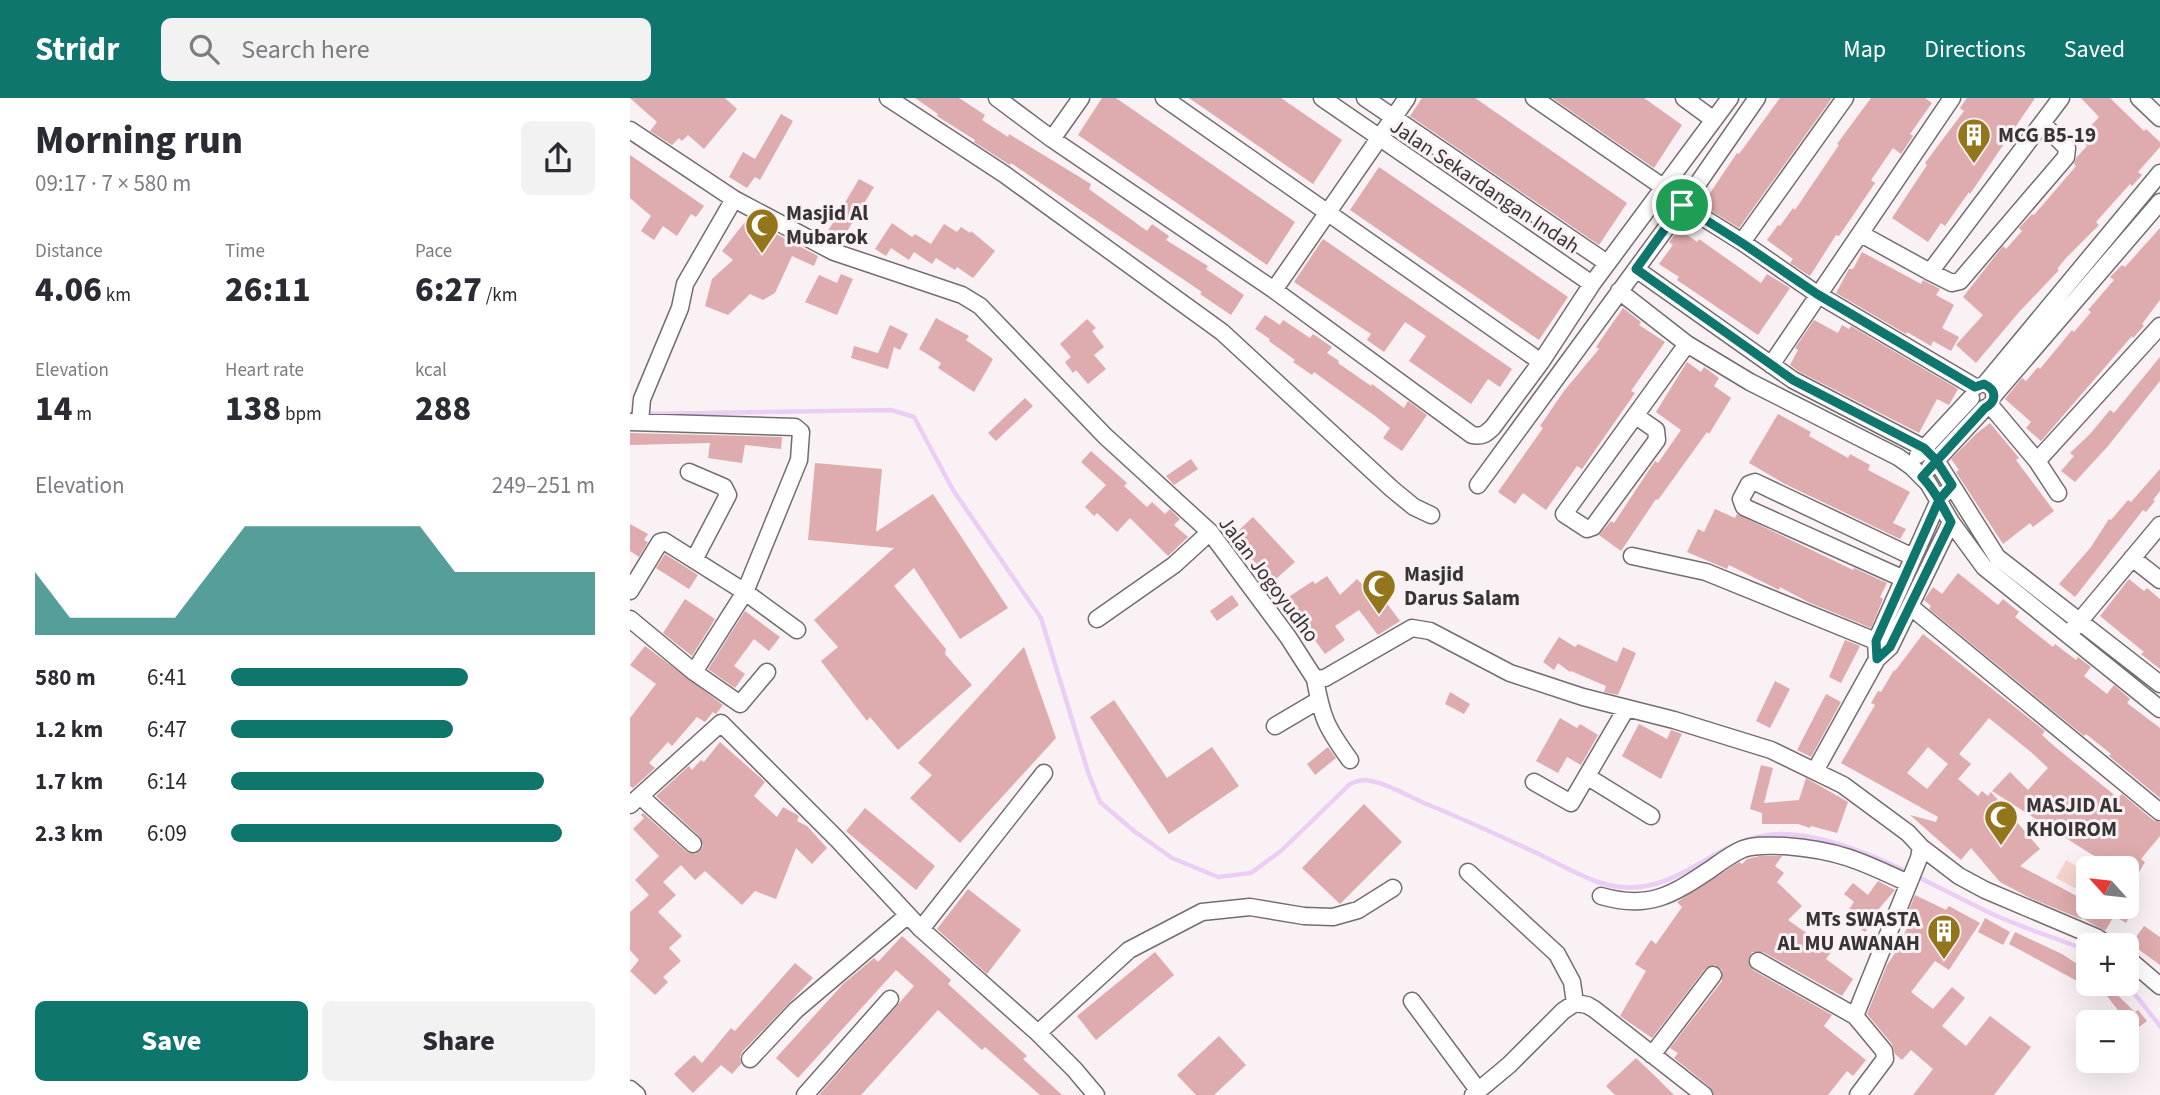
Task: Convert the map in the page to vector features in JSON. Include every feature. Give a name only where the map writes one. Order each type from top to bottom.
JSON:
[{"type":"street","points":[[888,98],[1004,174],[1222,332],[1392,489],[1414,507],[1431,515]]},
{"type":"street","points":[[997,98],[1052,139],[1274,290],[1472,435],[1479,436],[1487,434],[1493,427],[1541,362],[1607,263],[1730,98]]},
{"type":"street","points":[[1052,139],[1081,98]]},
{"type":"street","points":[[1164,98],[1541,362]]},
{"type":"street","name":"Jalan Sekardangan Indah","points":[[1322,98],[1592,284]]},
{"type":"street","name":"Jalan Sekardangan Indah","points":[[1365,98],[1607,263]]},
{"type":"street","points":[[1274,290],[1407,98]]},
{"type":"street","points":[[1534,98],[1663,187]]},
{"type":"street","points":[[1684,98],[1714,120]]},
{"type":"street","points":[[1478,485],[1757,98]]},
{"type":"street","points":[[1742,243],[1845,98]]},
{"type":"street","points":[[1770,365],[1952,98]]},
{"type":"street","points":[[1930,272],[2061,98]]},
{"type":"street","points":[[2140,98],[2160,118]]},
{"type":"street","points":[[1861,234],[1930,272],[1952,282],[1960,281],[2066,158],[2067,148],[2043,124]]},
{"type":"street","name":"Jalan Jogoyudho","points":[[630,130],[734,199],[834,252],[962,295],[980,306],[1105,436],[1210,532],[1288,637],[1315,679]]},
{"type":"street","points":[[1916,471],[1936,460],[1983,396],[2160,173]]},
{"type":"street","points":[[694,672],[745,592],[799,460],[801,432],[795,428],[637,421],[642,399],[680,308],[685,284],[734,199]]},
{"type":"street","points":[[1916,471],[1924,448],[1983,396],[2160,202]]},
{"type":"street","points":[[1682,205],[1817,294],[1983,396],[2037,461],[2058,493]]},
{"type":"street","points":[[1636,269],[1793,380],[1924,448],[1936,460],[1997,557],[2160,684]]},
{"type":"street","points":[[1619,291],[1687,344],[1750,382],[1916,471],[1984,567],[2160,709]]},
{"type":"street","points":[[2037,461],[2160,327]]},
{"type":"street","points":[[1636,416],[1656,430],[1657,440],[1592,528],[1587,529],[1564,514],[1687,344]]},
{"type":"street","points":[[689,472],[724,487],[728,495],[694,560]]},
{"type":"street","points":[[1904,579],[1744,507],[1741,499],[1749,484],[1755,482],[1913,557]]},
{"type":"street","points":[[1815,771],[1877,659],[1913,557],[1939,500],[1952,485]]},
{"type":"street","points":[[1883,644],[1911,607],[1951,522]]},
{"type":"street","points":[[2067,636],[2160,525]]},
{"type":"street","points":[[1097,619],[1174,565],[1210,532]]},
{"type":"street","points":[[630,591],[660,542],[667,541],[797,630]]},
{"type":"street","points":[[1632,556],[1706,572],[1883,644]]},
{"type":"street","points":[[2132,558],[2160,580]]},
{"type":"street","points":[[1911,607],[2160,812]]},
{"type":"street","points":[[630,619],[694,672],[740,704]]},
{"type":"street","points":[[1350,760],[1330,733],[1321,713],[1315,679],[1325,678],[1412,628],[1422,629],[1510,674],[1770,750],[1843,785],[1908,833],[1920,852],[1959,876],[1985,890],[2087,933]]},
{"type":"street","points":[[694,844],[635,800],[721,723],[767,672]]},
{"type":"street","points":[[1275,726],[1319,699]]},
{"type":"street","points":[[1534,782],[1571,803],[1626,709]]},
{"type":"street","points":[[721,723],[921,929],[1038,1033],[1096,1095]]},
{"type":"street","points":[[921,929],[1044,773]]},
{"type":"street","points":[[1588,777],[1651,816]]},
{"type":"street","points":[[1601,896],[1616,901],[1664,898],[1731,855],[1762,845],[1821,849],[1852,857],[1910,879]]},
{"type":"street","points":[[1855,1016],[1920,852]]},
{"type":"street","points":[[1468,872],[1557,954],[1572,982],[1574,1003]]},
{"type":"street","points":[[1038,1033],[1129,950],[1202,912],[1250,907],[1304,916],[1333,917],[1358,910],[1393,888]]},
{"type":"street","points":[[750,1059],[796,1010],[908,915]]},
{"type":"street","points":[[1758,961],[1855,1016],[1884,1051],[1885,1059],[1858,1095]]},
{"type":"street","points":[[2139,968],[2160,986]]},
{"type":"street","points":[[1652,1055],[1713,975]]},
{"type":"street","points":[[805,1095],[890,999]]},
{"type":"street","points":[[1412,1001],[1475,1093],[1509,1065],[1563,1010],[1574,1003],[1587,1004],[1704,1095]]},
{"type":"street","points":[[630,1090],[637,1095]]},
{"type":"shaded area","points":[[2066,860],[2076,866],[2076,889],[2056,878]]},
{"type":"building","points":[[630,98],[725,98],[737,109],[704,149],[688,135],[682,141],[679,138],[672,145],[650,131],[657,122]]},
{"type":"building","points":[[915,98],[959,98],[985,115],[982,120],[1008,137],[1009,134],[1091,184],[1089,189],[1147,231],[1152,224],[1169,236],[1166,240],[1208,266],[1206,269],[1244,295],[1231,315],[1200,294],[1202,292],[1011,163],[1010,165],[974,142],[975,140],[937,116],[938,114]]},
{"type":"building","points":[[1102,98],[1116,98],[1295,222],[1267,265],[1078,135]]},
{"type":"building","points":[[1189,98],[1281,98],[1342,140],[1313,184]]},
{"type":"building","points":[[1422,98],[1475,98],[1627,203],[1599,245],[1410,116]]},
{"type":"building","points":[[1552,98],[1644,98],[1682,125],[1654,168]]},
{"type":"building","points":[[1780,98],[1832,98],[1739,228],[1702,205],[1737,153],[1739,154]]},
{"type":"building","points":[[1871,98],[1925,98],[1932,103],[1910,134],[1913,136],[1901,154],[1893,148],[1871,180],[1875,183],[1839,236],[1836,235],[1810,276],[1790,263],[1793,259],[1767,240],[1793,208],[1795,210],[1839,145],[1837,144]]},
{"type":"building","points":[[1967,98],[2035,98],[1970,194],[1969,192],[1945,226],[1941,223],[1928,242],[1892,218],[1927,165],[1925,163],[1964,111],[1960,108]]},
{"type":"building","points":[[2081,98],[2110,98],[2144,131],[2146,129],[2160,142],[2160,147],[2138,172],[2142,175],[2132,186],[2130,184],[2096,222],[2099,225],[2066,258],[2057,269],[2059,270],[1976,363],[1956,345],[1983,315],[1963,297],[2003,246],[2006,249],[2022,231],[2019,228],[2034,215],[2076,166],[2076,158],[2087,146],[2079,139],[2099,117]]},
{"type":"building","points":[[781,114],[793,121],[760,180],[755,177],[747,188],[729,177],[743,152],[755,159]]},
{"type":"building","points":[[630,155],[704,206],[696,217],[691,214],[677,236],[663,226],[654,240],[641,231],[651,216],[630,198]]},
{"type":"building","points":[[1379,167],[1568,297],[1539,340],[1350,210]]},
{"type":"building","points":[[859,179],[874,187],[840,243],[825,236]]},
{"type":"building","points":[[745,222],[760,235],[767,229],[818,256],[814,266],[792,256],[775,293],[763,300],[750,294],[728,315],[705,306],[712,279],[733,260],[722,251]]},
{"type":"building","points":[[892,223],[912,237],[915,234],[931,244],[944,224],[957,232],[961,227],[970,233],[971,231],[995,251],[973,278],[936,258],[932,264],[914,252],[909,260],[891,248],[886,256],[875,249]]},
{"type":"building","points":[[2160,228],[2160,300],[2142,324],[2144,326],[2133,338],[2132,336],[2041,441],[2026,428],[2031,422],[2005,399],[2022,378],[2026,381],[2038,367],[2040,369],[2072,330],[2074,332],[2091,312],[2088,310],[2114,280],[2110,277],[2122,265],[2125,267]]},
{"type":"building","points":[[1679,229],[1697,242],[1699,239],[1761,283],[1767,274],[1790,288],[1758,335],[1677,280],[1679,277],[1659,264],[1673,245],[1669,242]]},
{"type":"building","points":[[1323,239],[1512,369],[1500,387],[1488,379],[1471,404],[1409,361],[1426,336],[1405,322],[1384,352],[1367,340],[1371,334],[1294,282]]},
{"type":"building","points":[[1862,252],[1921,284],[1923,280],[1940,289],[1936,295],[1954,305],[1942,328],[1959,337],[1951,351],[1933,341],[1931,346],[1907,332],[1906,334],[1836,293]]},
{"type":"building","points":[[841,274],[853,279],[837,315],[805,302],[819,275],[837,283]]},
{"type":"building","points":[[1623,308],[1641,322],[1639,325],[1665,342],[1631,391],[1635,393],[1582,469],[1577,466],[1546,510],[1523,493],[1515,504],[1498,492],[1543,428],[1540,426],[1564,391],[1599,349],[1596,347]]},
{"type":"building","points":[[1265,315],[1280,325],[1283,320],[1310,338],[1313,334],[1332,347],[1327,353],[1339,361],[1338,363],[1404,408],[1408,401],[1427,415],[1402,451],[1383,438],[1390,428],[1314,372],[1312,375],[1293,362],[1295,360],[1255,329]]},
{"type":"building","points":[[936,318],[969,336],[966,340],[993,359],[974,392],[938,368],[941,363],[919,349]]},
{"type":"building","points":[[1087,319],[1096,328],[1092,331],[1104,347],[1094,355],[1106,369],[1088,384],[1076,370],[1073,373],[1065,362],[1071,357],[1060,344]]},
{"type":"building","points":[[1814,320],[1838,333],[1842,325],[1849,329],[1851,326],[1958,389],[1949,405],[1937,399],[1919,433],[1790,365],[1798,350],[1795,348]]},
{"type":"building","points":[[890,325],[908,334],[900,350],[894,347],[888,369],[851,358],[854,346],[878,353]]},
{"type":"building","points":[[2160,357],[2160,381],[2075,482],[2061,471],[2074,456],[2070,453],[2110,410],[2114,413]]},
{"type":"building","points":[[1687,362],[1701,372],[1704,367],[1719,378],[1714,386],[1731,398],[1709,434],[1707,432],[1658,500],[1656,499],[1621,551],[1599,535],[1611,521],[1614,523],[1655,461],[1658,463],[1681,430],[1656,412]]},
{"type":"building","points":[[1025,398],[1033,406],[996,441],[988,433]]},
{"type":"building","points":[[1778,414],[1811,432],[1809,436],[1848,458],[1850,454],[1870,465],[1868,470],[1910,492],[1893,523],[1906,529],[1900,539],[1785,484],[1749,463]]},
{"type":"building","points":[[1990,423],[2019,458],[2016,460],[2054,511],[2033,527],[2030,523],[2003,544],[1956,472],[1959,470],[1951,459]]},
{"type":"building","points":[[630,433],[782,437],[781,449],[745,445],[742,463],[708,458],[710,443],[630,445]]},
{"type":"building","points":[[1091,451],[1127,483],[1124,486],[1147,507],[1152,502],[1165,514],[1170,509],[1180,519],[1174,525],[1188,537],[1168,556],[1130,518],[1117,532],[1097,513],[1094,516],[1085,507],[1106,485],[1081,462]]},
{"type":"building","points":[[1191,459],[1198,469],[1174,485],[1166,476]]},
{"type":"building","points":[[815,463],[882,469],[876,532],[933,494],[1008,608],[960,639],[914,568],[894,586],[972,685],[898,750],[870,717],[867,721],[821,661],[838,647],[814,620],[894,548],[808,540]]},
{"type":"building","points":[[2160,469],[2160,491],[2153,500],[2155,501],[2146,512],[2143,510],[2075,597],[2059,584],[2091,547],[2109,519],[2111,520],[2128,500],[2131,502]]},
{"type":"building","points":[[1715,509],[1735,518],[1737,514],[1853,570],[1854,568],[1887,583],[1871,628],[1808,602],[1780,587],[1779,590],[1729,565],[1727,569],[1687,552],[1698,529],[1704,532]]},
{"type":"building","points":[[1253,517],[1295,562],[1267,587],[1257,576],[1263,571],[1252,559],[1256,555],[1235,534]]},
{"type":"building","points":[[630,524],[648,534],[644,540],[648,542],[639,557],[630,551]]},
{"type":"building","points":[[665,554],[698,575],[689,589],[656,568]]},
{"type":"building","points":[[1375,573],[1388,587],[1380,594],[1400,621],[1378,635],[1359,610],[1335,626],[1345,640],[1325,654],[1314,639],[1312,640],[1287,598],[1313,581],[1315,584],[1327,576],[1340,595],[1357,579],[1362,584]]},
{"type":"building","points":[[1958,573],[1998,605],[2003,599],[2019,612],[2015,617],[2053,647],[2055,644],[2076,660],[2078,657],[2091,667],[2084,676],[2107,694],[2114,685],[2130,699],[2127,703],[2160,728],[2160,798],[2109,756],[2111,754],[2086,734],[2084,736],[1929,609],[1931,606],[1924,600],[1933,587],[1942,594]]},
{"type":"building","points":[[2129,579],[2144,591],[2147,588],[2160,599],[2160,669],[2141,654],[2144,652],[2100,616]]},
{"type":"building","points":[[1232,595],[1239,605],[1217,621],[1210,611]]},
{"type":"building","points":[[685,599],[715,619],[692,656],[663,633]]},
{"type":"building","points":[[745,611],[780,637],[769,651],[754,639],[734,666],[745,674],[735,688],[708,669]]},
{"type":"building","points":[[1923,634],[2045,731],[2042,735],[2118,798],[2122,794],[2153,820],[2160,822],[2160,836],[2141,859],[2145,862],[2139,872],[2139,856],[2095,856],[1992,791],[2010,772],[2028,790],[2048,768],[1989,718],[1959,754],[1971,764],[1958,779],[1978,796],[1982,791],[1988,796],[1991,792],[2040,849],[2020,866],[2076,896],[2076,917],[2000,882],[1971,848],[1961,860],[1910,815],[1936,822],[1938,817],[1841,763],[1875,705],[1871,703]],"holes":[[[1928,747],[1948,764],[1927,789],[1907,773]]]},
{"type":"building","points":[[1559,637],[1575,647],[1578,644],[1617,662],[1623,647],[1636,653],[1618,695],[1604,692],[1606,686],[1570,672],[1558,663],[1554,670],[1543,662]]},
{"type":"building","points":[[1845,640],[1860,646],[1841,683],[1829,677]]},
{"type":"building","points":[[645,646],[723,705],[705,722],[697,717],[672,746],[668,742],[649,763],[655,768],[633,788],[630,786],[630,718],[656,684],[630,665]]},
{"type":"building","points":[[1024,647],[1056,738],[960,843],[910,798],[932,775],[918,763]]},
{"type":"building","points":[[1775,681],[1790,689],[1770,728],[1756,721]]},
{"type":"building","points":[[1450,692],[1470,704],[1464,714],[1445,704]]},
{"type":"building","points":[[1826,694],[1841,702],[1811,757],[1797,750]]},
{"type":"building","points":[[1114,700],[1167,778],[1212,747],[1239,786],[1169,834],[1090,717]]},
{"type":"building","points":[[1560,718],[1577,728],[1580,724],[1598,735],[1581,765],[1567,757],[1558,773],[1536,761]]},
{"type":"building","points":[[1639,724],[1667,739],[1671,730],[1682,734],[1661,779],[1622,756]]},
{"type":"building","points":[[720,742],[765,782],[754,796],[777,817],[783,807],[799,816],[797,821],[807,826],[827,848],[812,864],[796,848],[776,899],[755,891],[742,905],[705,871],[695,880],[681,865],[663,882],[676,895],[658,912],[682,936],[669,948],[681,961],[663,977],[668,982],[655,995],[630,971],[639,960],[630,950],[630,912],[649,895],[635,880],[659,856],[633,829],[644,818],[641,815],[643,813],[687,852],[696,854],[700,851],[703,846],[700,837],[656,796],[689,766],[692,770],[701,760],[704,762]]},
{"type":"building","points":[[1328,747],[1336,758],[1315,775],[1307,764]]},
{"type":"building","points":[[1761,765],[1773,768],[1764,803],[1799,800],[1806,778],[1848,802],[1837,833],[1798,824],[1762,824],[1762,813],[1750,809]]},
{"type":"building","points":[[1364,804],[1402,842],[1340,904],[1302,868]]},
{"type":"building","points":[[865,808],[935,866],[916,890],[846,831]]},
{"type":"building","points":[[1782,856],[1775,866],[1784,873],[1777,882],[1802,906],[1788,920],[1832,951],[1826,959],[1853,979],[1842,996],[1763,952],[1752,952],[1748,960],[1753,970],[1832,1015],[1824,1026],[1866,1060],[1853,1076],[1847,1071],[1828,1095],[1714,1095],[1710,1087],[1674,1058],[1678,1053],[1670,1048],[1722,981],[1722,970],[1715,965],[1705,969],[1652,1038],[1620,1016],[1646,971],[1635,964],[1651,940],[1656,944],[1682,907],[1677,902],[1739,862],[1742,864],[1747,859]]},
{"type":"building","points":[[1878,881],[1895,890],[1871,918],[1873,920],[1865,932],[1844,917],[1854,902],[1844,894],[1853,883],[1868,895]]},
{"type":"building","points":[[968,889],[1021,930],[987,974],[937,929]]},
{"type":"building","points":[[1915,895],[1946,910],[1949,906],[1980,923],[1949,970],[1935,961],[1911,992],[1933,1009],[1952,987],[1965,998],[1942,1026],[1966,1046],[1990,1016],[2031,1047],[1994,1095],[1913,1095],[1933,1069],[1911,1050],[1902,1060],[1867,1014],[1887,965],[1904,940],[1902,939],[1914,913],[1909,910]]},
{"type":"building","points":[[1985,918],[2010,932],[2003,945],[1978,932]]},
{"type":"building","points":[[2084,919],[2112,919],[2105,931]]},
{"type":"building","points":[[2144,926],[2160,937],[2160,965],[2139,950],[2139,933]]},
{"type":"building","points":[[2015,932],[2062,954],[2076,963],[2076,980],[2009,944]]},
{"type":"building","points":[[902,936],[951,980],[948,984],[1027,1056],[1023,1059],[1062,1095],[1040,1095],[985,1047],[982,1050],[938,1010],[861,1095],[819,1095],[914,986],[896,970],[798,1078],[776,1058],[843,984],[874,958],[878,962]]},
{"type":"building","points":[[1155,952],[1174,975],[1096,1040],[1077,1016]]},
{"type":"building","points":[[795,963],[813,978],[742,1052],[741,1064],[732,1074],[721,1065],[693,1093],[674,1074],[694,1055],[702,1063],[731,1028],[735,1031]]},
{"type":"building","points":[[2107,996],[2118,996],[2133,1010],[2118,1010]]},
{"type":"building","points":[[2139,1011],[2147,1021],[2139,1027]]},
{"type":"building","points":[[1219,1036],[1246,1065],[1214,1095],[1196,1095],[1177,1075]]},
{"type":"building","points":[[1636,1058],[1674,1095],[1615,1095],[1606,1086]]},
{"type":"waterway","points":[[645,414],[891,410],[914,417],[953,490],[1041,618],[1088,772],[1100,802],[1172,858],[1218,877],[1251,873],[1281,851],[1350,784],[1365,780],[1395,789],[1598,882],[1625,887],[1649,885],[1671,878],[1734,845],[1757,837],[1782,834],[1807,836],[1833,842],[1886,862],[1995,915],[2076,946]]},
{"type":"waterway","points":[[2136,996],[2160,1026]]},
{"type":"place","name":"MCG B5-19","points":[[1974,165]]},
{"type":"place","name":"Masjid Al Mubarok","points":[[762,255]]},
{"type":"place","name":"Masjid Darus Salam","points":[[1379,616]]},
{"type":"place","name":"MASJID AL KHOIROM","points":[[2001,847]]},
{"type":"place","name":"MTs SWASTA AL MU AWANAH","points":[[1944,961]]},
{"type":"route","points":[[1682,205],[1636,269],[1793,380],[1924,448],[1936,460],[1952,485],[1939,500],[1876,641],[1877,659],[1890,647],[1951,522],[1939,500],[1928,482],[1922,477],[1936,460],[1985,408],[1990,405],[1993,401],[1993,390],[1984,384],[1975,387],[1817,294],[1682,205]]}]
